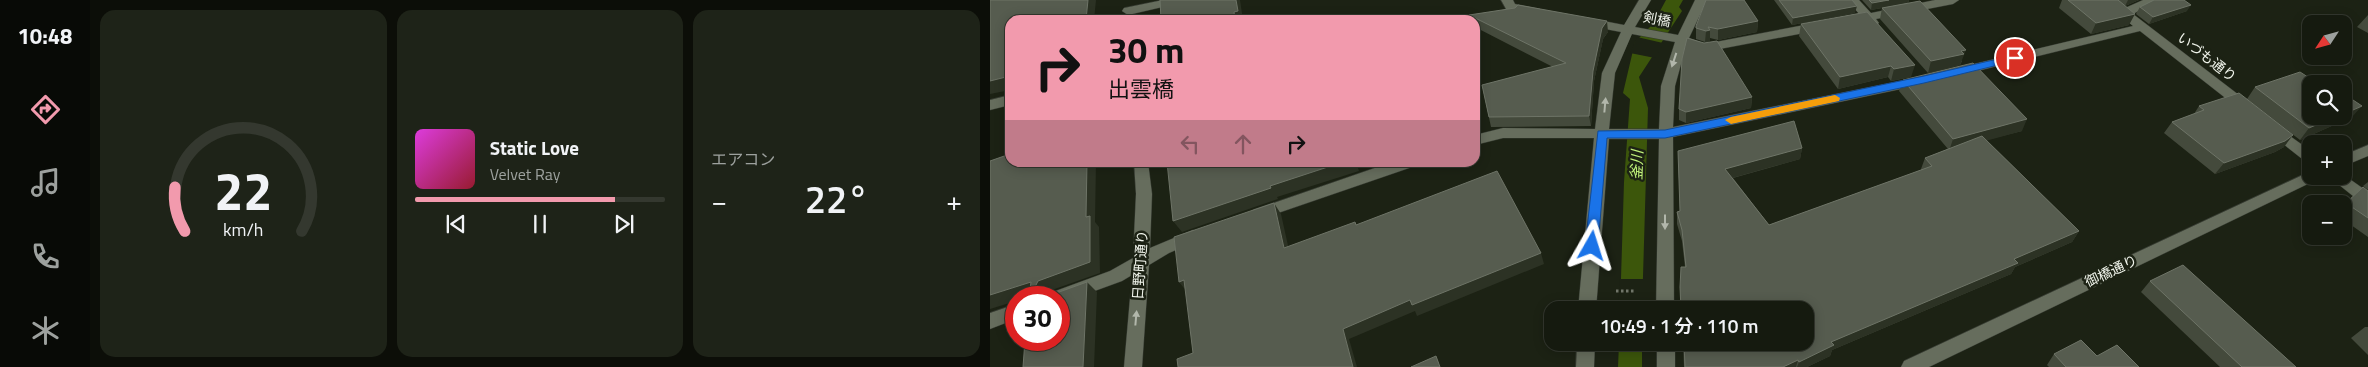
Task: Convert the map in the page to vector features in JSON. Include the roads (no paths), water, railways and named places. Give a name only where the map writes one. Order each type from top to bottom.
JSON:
[{"type":"street","points":[[1127,10],[1180,0]]},
{"type":"street","points":[[1507,0],[1510,6],[1544,14]]},
{"type":"street","points":[[1588,301],[1602,134],[1610,66],[1645,0]]},
{"type":"street","points":[[1665,301],[1665,134],[1673,38],[1701,0]]},
{"type":"street","points":[[1853,0],[1880,31]]},
{"type":"street","name":"剣橋","points":[[1572,19],[1673,38],[1704,48],[1953,0]]},
{"type":"street","name":"いづも通り","points":[[2107,0],[2302,151]]},
{"type":"street","points":[[2125,13],[2153,0]]},
{"type":"street","points":[[1480,139],[1503,134],[1665,134],[1933,77],[2143,27]]},
{"type":"street","points":[[1912,66],[1933,77]]},
{"type":"street","points":[[990,105],[1005,101]]},
{"type":"street","points":[[2352,158],[2367,152]]},
{"type":"street","name":"日野町通り","points":[[1132,367],[1144,194],[1141,167]]},
{"type":"street","points":[[1245,219],[1396,167]]},
{"type":"street","name":"御橋通り","points":[[1910,367],[2302,180]]},
{"type":"street","points":[[2347,185],[2368,200]]},
{"type":"street","points":[[1070,293],[1116,276],[1163,248],[1208,231]]},
{"type":"street","points":[[990,321],[1005,316]]},
{"type":"street","points":[[1585,367],[1586,351]]},
{"type":"street","points":[[1666,351],[1666,367]]},
{"type":"water","name":"釜川","points":[[1666,0],[1683,0],[1679,7],[1682,11],[1639,77],[1648,108],[1642,301],[1620,301],[1624,182],[1630,99],[1623,93],[1635,42],[1653,24]]},
{"type":"water","points":[[1619,351],[1642,351],[1642,367],[1618,367]]}]
